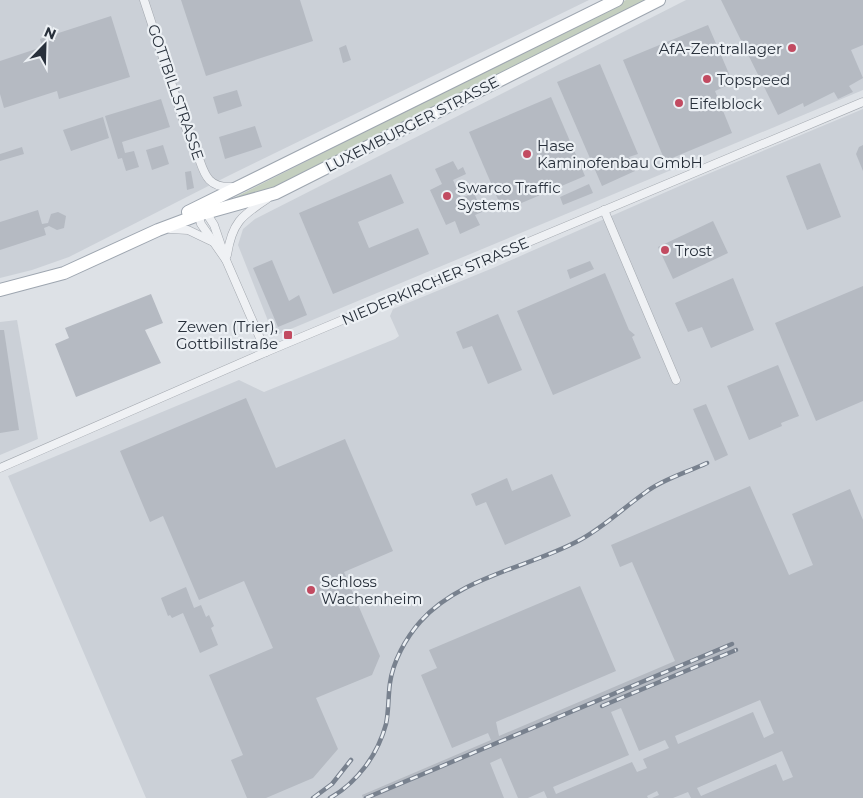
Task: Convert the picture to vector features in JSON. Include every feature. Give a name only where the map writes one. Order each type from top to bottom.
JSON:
[{"type":"main road","name":"LUXEMBURGER STRASSE","points":[[201,212],[239,187],[617,0]]},
{"type":"main road","name":"LUXEMBURGER STRASSE","points":[[0,290],[64,273],[201,212],[276,193],[659,0]]},
{"type":"street","name":"GOTTBILLSTRASSE","points":[[144,0],[190,140],[210,182],[221,187],[239,187]]},
{"type":"street","name":"NIEDERKIRCHER STRASSE","points":[[0,468],[266,352],[863,102]]},
{"type":"street","points":[[226,260],[232,234],[238,220],[276,193]]},
{"type":"street","points":[[604,210],[676,380]]},
{"type":"street","points":[[201,212],[211,241],[226,260]]},
{"type":"street","points":[[201,212],[214,224],[226,260],[266,352]]},
{"type":"street","points":[[158,230],[184,229],[211,241]]},
{"type":"shaded area","points":[[0,0],[589,0],[228,176],[69,257],[32,270],[0,278]]},
{"type":"shaded area","points":[[686,0],[863,0],[863,90],[274,336],[238,245],[243,229],[255,219]]},
{"type":"shaded area","points":[[863,109],[863,798],[146,798],[8,476],[239,380],[264,392],[395,339],[399,336],[390,316],[393,309]]},
{"type":"shaded area","points":[[17,320],[38,439],[0,455],[0,322]]},
{"type":"green space","points":[[626,0],[647,0],[263,194],[224,203]]},
{"type":"building","points":[[181,0],[300,0],[313,41],[206,76]]},
{"type":"building","points":[[721,0],[863,0],[863,45],[851,50],[863,78],[849,86],[853,92],[838,99],[834,92],[804,107],[803,103],[778,115]]},
{"type":"building","points":[[111,16],[130,77],[59,99],[57,91],[4,108],[0,94],[0,61],[42,47],[40,39]]},
{"type":"building","points":[[708,25],[733,83],[715,91],[732,133],[665,161],[623,60]]},
{"type":"building","points":[[346,45],[351,60],[343,63],[339,48]]},
{"type":"building","points":[[600,64],[638,154],[629,157],[635,171],[602,186],[557,82]]},
{"type":"building","points":[[237,90],[242,106],[218,114],[213,97]]},
{"type":"building","name":"Hase Kaminofenbau GmbH","points":[[551,97],[585,176],[503,211],[469,132]]},
{"type":"building","points":[[161,99],[170,127],[122,142],[125,153],[134,151],[139,167],[126,171],[122,158],[118,159],[105,116]]},
{"type":"building","points":[[103,117],[109,138],[71,151],[63,130]]},
{"type":"building","points":[[255,126],[262,147],[225,159],[219,137]]},
{"type":"building","points":[[163,145],[169,164],[152,170],[146,150]]},
{"type":"building","points":[[863,145],[863,171],[856,154],[859,147]]},
{"type":"building","points":[[22,147],[24,154],[0,161],[0,154]]},
{"type":"building","name":"Swarco Traffic Systems","points":[[453,161],[458,170],[463,167],[466,174],[453,180],[461,198],[474,193],[482,212],[475,215],[480,225],[460,234],[455,221],[446,225],[430,190],[442,184],[435,169]]},
{"type":"building","points":[[820,163],[841,217],[807,230],[786,176]]},
{"type":"building","points":[[191,171],[194,188],[187,190],[185,172]]},
{"type":"building","points":[[391,174],[404,203],[358,222],[369,248],[418,228],[429,254],[333,294],[299,213]]},
{"type":"building","points":[[589,184],[593,193],[563,205],[560,197]]},
{"type":"building","points":[[38,210],[42,224],[48,223],[51,214],[58,212],[66,216],[64,228],[57,230],[49,226],[44,228],[46,235],[0,250],[0,222]]},
{"type":"building","points":[[713,221],[728,253],[673,279],[658,247]]},
{"type":"building","points":[[272,260],[289,301],[299,295],[307,315],[278,327],[253,268]]},
{"type":"building","points":[[590,261],[594,269],[570,279],[567,270]]},
{"type":"building","points":[[605,273],[629,330],[635,335],[632,337],[641,358],[553,395],[517,311]]},
{"type":"building","points":[[733,278],[754,330],[711,348],[702,327],[688,332],[675,303]]},
{"type":"building","points":[[863,286],[863,401],[816,421],[775,323]]},
{"type":"building","points":[[151,294],[163,323],[145,330],[161,363],[76,397],[55,344],[69,338],[65,328]]},
{"type":"building","points":[[498,314],[522,370],[488,384],[472,346],[463,349],[456,332]]},
{"type":"building","points":[[0,330],[4,330],[19,430],[0,433]]},
{"type":"building","points":[[778,365],[799,416],[781,423],[782,426],[749,440],[727,386]]},
{"type":"building","name":"Schloss Wachenheim","points":[[246,398],[276,468],[345,439],[393,551],[344,572],[380,656],[372,675],[316,698],[338,749],[313,778],[266,798],[247,798],[231,760],[243,755],[209,675],[273,648],[244,581],[199,600],[163,516],[150,522],[120,451]]},
{"type":"building","points":[[706,404],[728,455],[715,461],[693,409]]},
{"type":"building","points":[[552,474],[571,516],[505,545],[486,502],[476,506],[471,494],[507,478],[512,491]]},
{"type":"building","points":[[750,486],[789,575],[813,565],[792,514],[850,489],[863,520],[863,798],[691,798],[688,792],[673,798],[652,798],[659,795],[657,791],[647,796],[648,798],[547,798],[544,791],[528,798],[518,798],[501,758],[490,763],[504,798],[363,798],[362,795],[491,740],[488,733],[452,748],[421,675],[437,668],[429,650],[580,586],[616,671],[496,722],[499,736],[675,661],[632,562],[620,567],[611,545]],"holes":[[[760,700],[774,733],[764,738],[753,712],[678,744],[675,736]],[[621,708],[639,751],[665,740],[669,748],[643,759],[647,768],[637,772],[632,762],[556,794],[553,787],[629,755],[611,712]],[[782,751],[793,777],[783,781],[776,764],[701,796],[697,788]]]},
{"type":"building","points":[[186,587],[194,608],[201,605],[206,617],[209,615],[214,626],[211,628],[218,645],[200,653],[183,613],[172,618],[170,615],[168,616],[161,598]]},
{"type":"railway","points":[[330,798],[358,775],[378,746],[386,724],[390,683],[397,658],[415,628],[436,607],[454,594],[474,584],[578,541],[596,530],[653,487],[707,463]]},
{"type":"railway","points":[[366,798],[732,644]]},
{"type":"railway","points":[[602,706],[736,650]]},
{"type":"railway","points":[[313,798],[332,784],[351,760]]},
{"type":"place","name":"AfA-Zentrallager","points":[[792,48]]},
{"type":"place","name":"Topspeed","points":[[707,79]]},
{"type":"place","name":"Eifelblock","points":[[679,103]]},
{"type":"place","name":"Hase Kaminofenbau GmbH","points":[[527,154]]},
{"type":"place","name":"Swarco Traffic Systems","points":[[447,196]]},
{"type":"place","name":"Trost","points":[[665,250]]},
{"type":"place","name":"Zewen (Trier), Gottbillstraße","points":[[288,335]]},
{"type":"place","name":"Schloss Wachenheim","points":[[311,590]]}]
